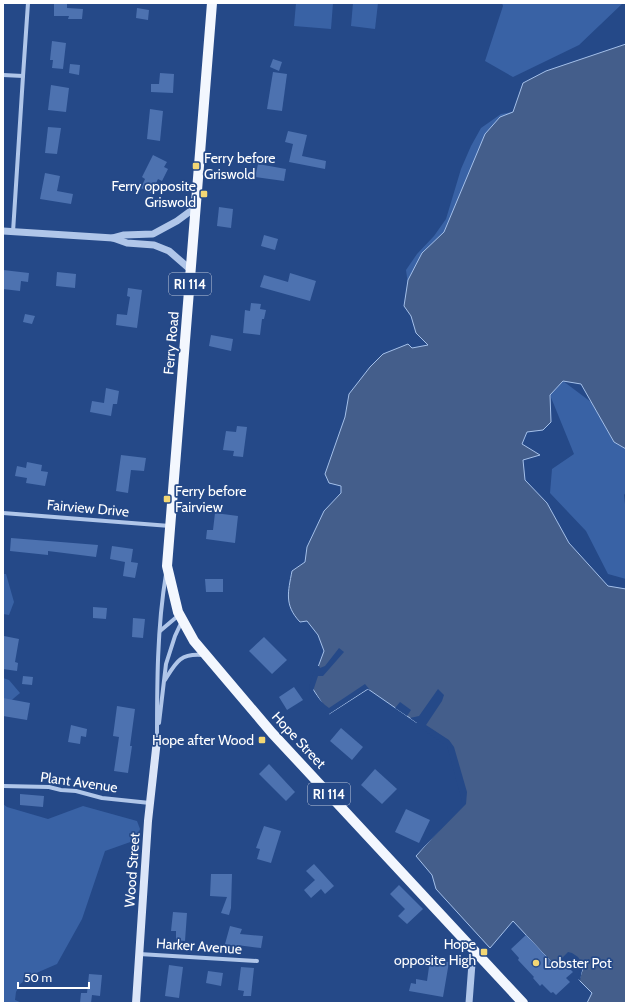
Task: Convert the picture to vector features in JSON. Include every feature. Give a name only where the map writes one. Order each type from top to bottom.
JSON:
[{"type":"main road","name":"Ferry Road","points":[[167,566],[212,3]]},
{"type":"main road","name":"Hope Street","points":[[167,566],[178,612],[194,641],[272,732],[523,1003]]},
{"type":"main road","name":"Wood Street","points":[[136,1003],[148,821],[157,740]]},
{"type":"street","points":[[14,232],[22,76],[28,3]]},
{"type":"street","points":[[3,75],[22,76]]},
{"type":"street","points":[[113,238],[124,235],[153,234],[177,221],[196,207]]},
{"type":"street","points":[[3,231],[113,238],[127,243],[154,245],[169,251],[191,270]]},
{"type":"street","name":"Fairview Drive","points":[[3,513],[171,526]]},
{"type":"street","name":"Wood Street","points":[[157,740],[157,680],[162,596],[167,566]]},
{"type":"street","points":[[160,631],[181,618]]},
{"type":"street","name":"Wood Street","points":[[157,740],[166,664],[181,618]]},
{"type":"street","name":"Wood Street","points":[[164,682],[174,665],[188,654],[206,655]]},
{"type":"street","name":"Plant Avenue","points":[[3,786],[49,787],[61,790],[76,791],[102,798],[151,803]]},
{"type":"street","points":[[469,1003],[473,950]]},
{"type":"street","name":"Harker Avenue","points":[[139,954],[257,961]]},
{"type":"shaded area","points":[[296,3],[333,3],[331,29],[294,26]]},
{"type":"shaded area","points":[[353,3],[378,3],[375,29],[351,26]]},
{"type":"shaded area","points":[[502,3],[623,3],[579,45],[513,77],[485,61],[503,6]]},
{"type":"shaded area","points":[[626,44],[626,449],[614,442],[581,384],[563,381],[550,395],[551,422],[543,430],[527,432],[522,444],[540,455],[523,460],[525,480],[547,503],[569,543],[608,586],[626,589],[626,1003],[587,1003],[592,993],[579,980],[583,968],[570,955],[556,967],[513,921],[490,948],[436,889],[432,875],[416,856],[464,802],[449,745],[368,689],[329,714],[311,686],[324,651],[318,635],[307,621],[300,622],[295,616],[291,610],[288,598],[292,571],[305,562],[307,547],[324,511],[341,493],[341,486],[329,483],[325,474],[345,417],[349,394],[370,367],[383,354],[408,344],[412,348],[428,345],[416,333],[411,316],[404,306],[408,280],[422,253],[444,232],[485,134],[500,117],[513,112],[523,83],[546,71]]},
{"type":"shaded area","points":[[513,112],[457,217],[408,285],[406,270],[417,254],[434,236],[446,219],[461,169],[481,128],[501,114]]},
{"type":"shaded area","points":[[563,381],[591,402],[614,442],[626,449],[626,492],[624,495],[626,513],[626,579],[608,574],[586,531],[550,493],[552,469],[574,454],[550,395]]},
{"type":"shaded area","points":[[3,574],[6,574],[14,602],[9,615],[3,614]]},
{"type":"shaded area","points":[[3,678],[9,680],[20,693],[7,704],[3,704]]},
{"type":"shaded area","points":[[3,804],[7,807],[48,819],[83,806],[137,821],[140,829],[136,840],[105,851],[82,919],[57,964],[34,974],[20,984],[16,992],[15,1000],[22,1003],[3,1003]]},
{"type":"pier","points":[[339,648],[344,652],[323,676],[318,676],[313,691],[329,708],[365,684],[370,690],[367,689],[329,714],[326,714],[310,694],[309,686],[316,666],[319,666],[320,668],[325,666]]},
{"type":"pier","points":[[438,689],[444,695],[442,701],[426,725],[449,740],[454,747],[467,792],[466,804],[414,857],[414,854],[462,801],[447,746],[416,725],[417,723],[410,718],[419,716]]},
{"type":"pier","points":[[400,702],[411,710],[407,716],[395,708]]},
{"type":"pier","points":[[568,952],[578,957],[583,965],[580,981],[578,978],[580,969],[570,958],[557,969],[554,966]]},
{"type":"building","points":[[54,3],[67,3],[67,8],[83,9],[82,19],[68,19],[69,16],[54,16]]},
{"type":"building","points":[[137,8],[149,10],[148,20],[136,18]]},
{"type":"building","points":[[52,41],[66,43],[63,69],[52,68],[53,60],[50,60]]},
{"type":"building","points":[[273,59],[282,62],[279,71],[270,67]]},
{"type":"building","points":[[70,64],[80,65],[79,75],[69,73]]},
{"type":"building","points":[[273,72],[287,74],[282,111],[267,109]]},
{"type":"building","points":[[160,73],[174,74],[173,93],[151,92],[151,84],[159,84]]},
{"type":"building","points":[[51,85],[69,88],[66,112],[48,110]]},
{"type":"building","points":[[150,109],[163,111],[160,141],[147,139]]},
{"type":"building","points":[[48,127],[61,128],[57,154],[45,153]]},
{"type":"building","points":[[288,131],[307,135],[302,156],[326,161],[325,169],[289,162],[293,144],[285,142]]},
{"type":"building","points":[[153,155],[167,162],[164,167],[168,169],[162,181],[158,179],[151,193],[141,188],[145,179],[142,177]]},
{"type":"building","points":[[258,164],[286,169],[284,181],[255,177]]},
{"type":"building","points":[[45,173],[60,176],[57,191],[73,194],[71,204],[40,199]]},
{"type":"building","points":[[219,207],[233,209],[231,228],[217,226]]},
{"type":"building","points":[[264,235],[278,239],[275,250],[261,246]]},
{"type":"building","points":[[3,270],[29,273],[28,282],[21,281],[20,291],[3,289]]},
{"type":"building","points":[[57,272],[76,274],[75,288],[56,286]]},
{"type":"building","points":[[290,273],[316,281],[310,301],[260,287],[264,275],[288,282]]},
{"type":"building","points":[[128,288],[142,290],[137,328],[116,325],[117,314],[127,315],[130,297],[127,296]]},
{"type":"building","points":[[251,303],[261,304],[260,309],[266,310],[264,319],[262,319],[260,335],[243,333],[245,310],[250,311]]},
{"type":"building","points":[[25,314],[35,316],[32,324],[23,322]]},
{"type":"building","points":[[211,335],[233,339],[231,351],[209,346]]},
{"type":"building","points":[[106,388],[119,391],[117,404],[113,404],[111,416],[90,412],[92,401],[104,403]]},
{"type":"building","points":[[237,426],[247,427],[243,457],[233,456],[234,451],[223,450],[226,431],[236,432]]},
{"type":"building","points":[[121,455],[146,458],[144,471],[131,470],[128,493],[116,491]]},
{"type":"building","points":[[27,462],[42,465],[41,471],[48,472],[45,486],[26,483],[27,478],[15,476],[17,466],[26,468]]},
{"type":"building","points":[[215,513],[238,516],[235,543],[206,539],[207,530],[213,530]]},
{"type":"building","points":[[11,538],[98,545],[96,557],[48,551],[48,555],[10,551]]},
{"type":"building","points":[[112,546],[133,549],[131,562],[138,563],[135,578],[123,576],[125,562],[110,559]]},
{"type":"building","points":[[205,579],[223,579],[223,592],[206,592]]},
{"type":"building","points":[[93,607],[107,608],[106,619],[93,618]]},
{"type":"building","points":[[133,618],[145,619],[143,638],[132,637]]},
{"type":"building","points":[[4,636],[19,639],[15,662],[18,663],[17,671],[3,669]]},
{"type":"building","points":[[264,637],[287,660],[272,674],[249,651]]},
{"type":"building","points":[[23,676],[33,677],[32,685],[22,684]]},
{"type":"building","points":[[294,687],[303,700],[287,710],[279,697]]},
{"type":"building","points":[[3,698],[30,703],[27,720],[3,716]]},
{"type":"building","points":[[117,706],[135,709],[128,773],[114,771],[119,737],[113,736]]},
{"type":"building","points":[[71,725],[87,729],[86,737],[81,736],[80,744],[68,742]]},
{"type":"building","points":[[341,728],[363,747],[352,760],[330,741]]},
{"type":"building","points":[[269,764],[295,792],[286,801],[259,774]]},
{"type":"building","points":[[375,769],[397,789],[382,804],[361,785]]},
{"type":"building","points":[[20,794],[44,796],[43,807],[20,805]]},
{"type":"building","points":[[406,809],[430,820],[419,843],[395,832]]},
{"type":"building","points":[[264,826],[281,831],[271,863],[257,859],[260,849],[256,848]]},
{"type":"building","points":[[314,864],[334,886],[325,894],[321,889],[311,898],[304,890],[315,880],[306,871]]},
{"type":"building","points":[[211,874],[232,874],[231,908],[229,915],[221,913],[227,897],[210,896]]},
{"type":"building","points":[[399,885],[423,909],[407,924],[398,916],[405,909],[390,894]]},
{"type":"building","points":[[173,912],[187,913],[185,941],[176,940],[176,931],[171,931]]},
{"type":"building","points":[[230,926],[242,929],[240,934],[263,936],[261,948],[237,945],[237,947],[225,944]]},
{"type":"building","name":"Lobster Pot","points":[[526,935],[558,969],[564,963],[573,972],[566,978],[570,982],[556,995],[553,992],[551,993],[542,984],[540,986],[533,978],[534,977],[518,960],[519,958],[511,949]]},
{"type":"building","points":[[430,960],[449,962],[443,997],[409,991],[411,983],[416,984],[416,979],[427,981]]},
{"type":"building","points":[[169,965],[183,967],[179,998],[165,996]]},
{"type":"building","points":[[241,967],[254,968],[251,996],[243,996],[244,991],[238,990]]},
{"type":"building","points":[[208,971],[223,973],[221,986],[206,983]]},
{"type":"building","points":[[89,974],[102,975],[100,996],[92,995],[91,1003],[80,1003],[81,993],[87,993]]},
{"type":"place","name":"Ferry before Griswold","points":[[196,166]]},
{"type":"place","name":"Ferry opposite Griswold","points":[[204,194]]},
{"type":"place","name":"Ferry before Fairview","points":[[167,499]]},
{"type":"place","name":"Hope after Wood","points":[[262,740]]},
{"type":"place","name":"Hope opposite High","points":[[484,952]]},
{"type":"place","name":"Lobster Pot","points":[[536,963]]}]
